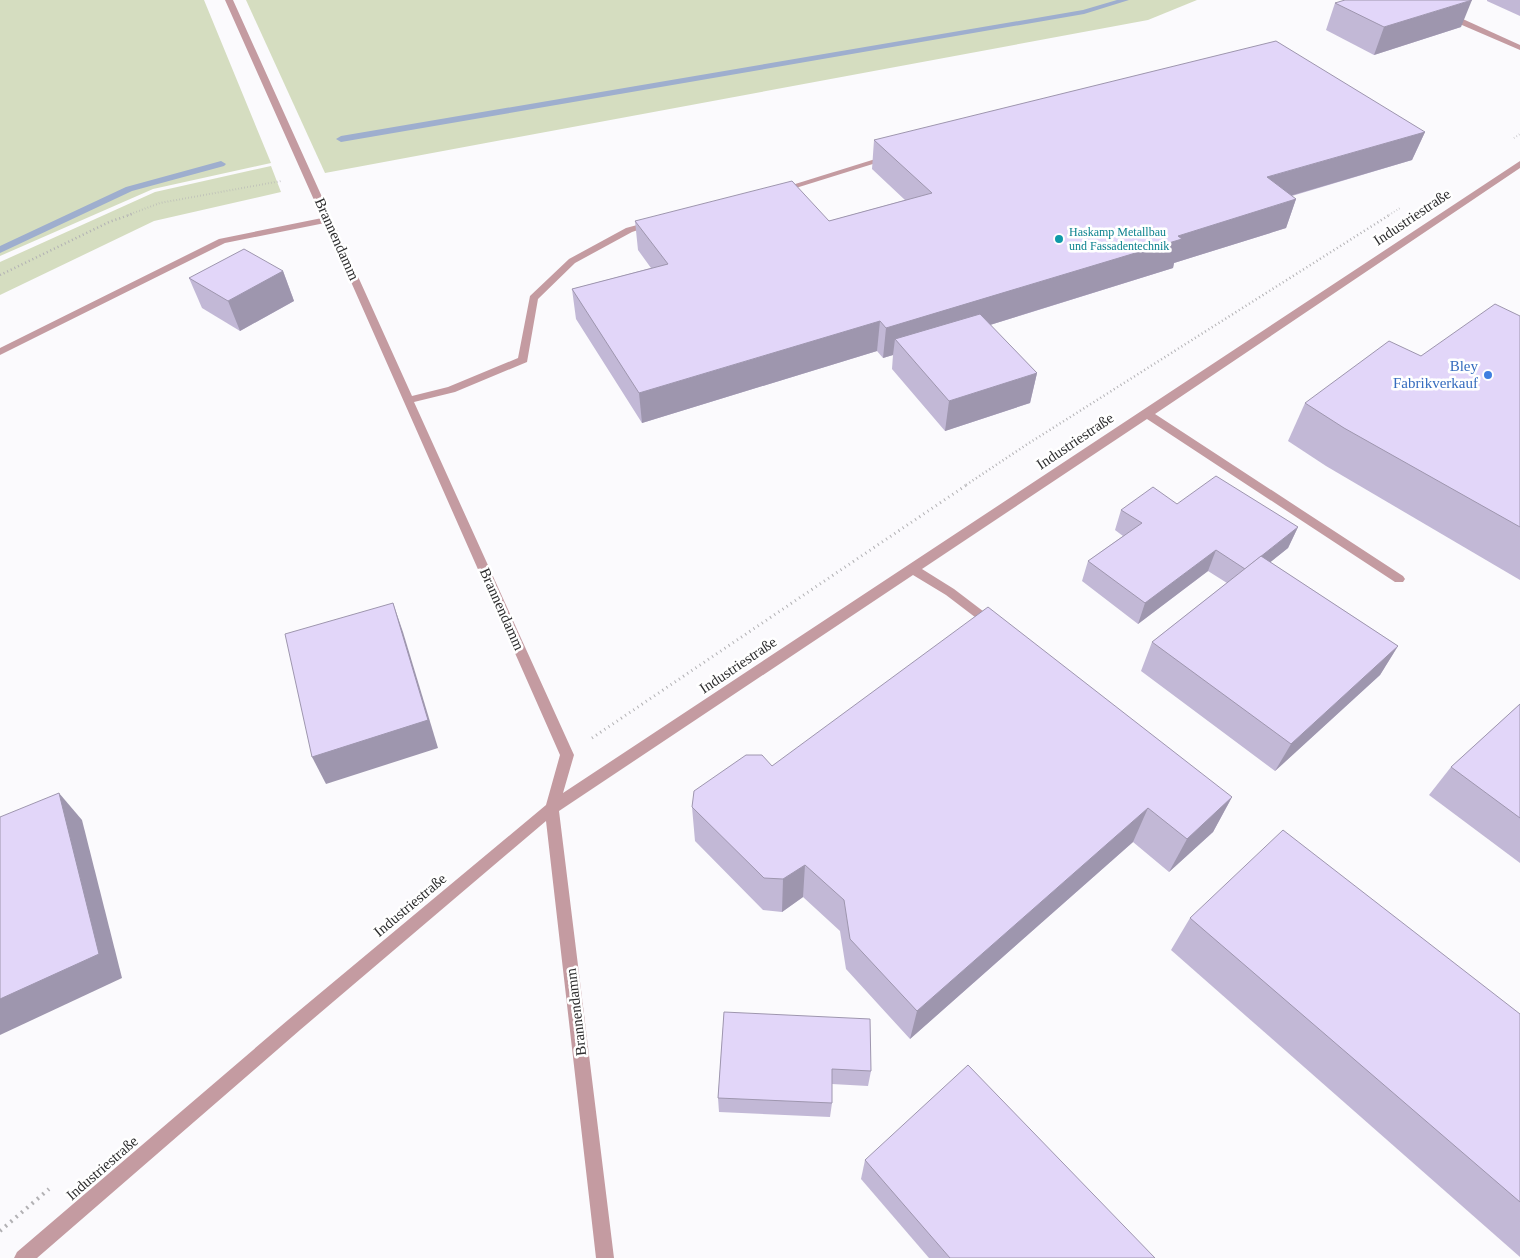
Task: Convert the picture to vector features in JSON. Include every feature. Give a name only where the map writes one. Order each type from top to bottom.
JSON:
[{"type":"street","name":"Brannendamm","points":[[229,0],[567,755],[552,808],[605,1258]]},
{"type":"street","points":[[1451,17],[1520,48]]},
{"type":"street","points":[[771,192],[894,156]]},
{"type":"street","name":"Industriestraße","points":[[23,1258],[294,1024],[552,808],[1292,318],[1520,164]]},
{"type":"street","points":[[0,352],[222,241],[328,220]]},
{"type":"street","points":[[409,400],[451,390],[523,360],[533,298],[572,261],[629,230],[658,222]]},
{"type":"street","points":[[1146,413],[1400,579]]},
{"type":"street","points":[[912,568],[950,592],[1004,633]]},
{"type":"path","points":[[0,276],[109,222],[160,203],[308,176]]},
{"type":"green space","points":[[0,0],[204,0],[271,163],[153,189],[0,256]]},
{"type":"green space","points":[[246,0],[1197,0],[1148,20],[325,173]]},
{"type":"green space","points":[[271,166],[281,192],[154,221],[0,295],[0,262],[155,192]]},
{"type":"building","points":[[1345,0],[1472,0],[1384,27],[1335,3]]},
{"type":"building","name":"Haskamp Metallbau und Fassadentechnik","points":[[1276,41],[1425,132],[1267,177],[1296,199],[1178,236],[1182,239],[886,328],[880,321],[639,393],[572,289],[668,264],[635,221],[792,181],[829,221],[932,193],[874,140]]},
{"type":"building","points":[[244,249],[283,271],[228,301],[189,278]]},
{"type":"building","points":[[1495,304],[1520,316],[1520,527],[1344,428],[1305,403],[1389,341],[1421,356]]},
{"type":"building","points":[[980,314],[1037,373],[949,401],[895,339]]},
{"type":"building","points":[[1216,476],[1298,527],[1245,569],[1216,550],[1145,603],[1088,561],[1142,523],[1121,510],[1153,487],[1177,504]]},
{"type":"building","points":[[1261,556],[1398,646],[1291,744],[1152,642]]},
{"type":"building","points":[[393,603],[428,720],[312,757],[285,634]]},
{"type":"building","points":[[988,607],[1232,797],[1187,839],[1148,808],[917,1011],[850,939],[844,900],[805,865],[783,879],[764,878],[692,807],[694,791],[746,755],[762,755],[772,766]]},
{"type":"building","points":[[1520,704],[1520,818],[1451,767]]},
{"type":"building","points":[[59,793],[99,954],[0,999],[0,817]]},
{"type":"building","points":[[1283,830],[1520,1014],[1520,1202],[1190,918]]},
{"type":"building","points":[[724,1012],[870,1019],[871,1071],[832,1069],[832,1103],[718,1098]]},
{"type":"building","points":[[968,1065],[1155,1258],[950,1258],[865,1160]]},
{"type":"waterway","points":[[341,139],[1084,12],[1125,0]]},
{"type":"waterway","points":[[0,250],[129,189],[221,164]]},
{"type":"place","name":"Haskamp Metallbau und Fassadentechnik","points":[[1059,239]]},
{"type":"place","name":"Bley Fabrikverkauf","points":[[1488,375]]}]
